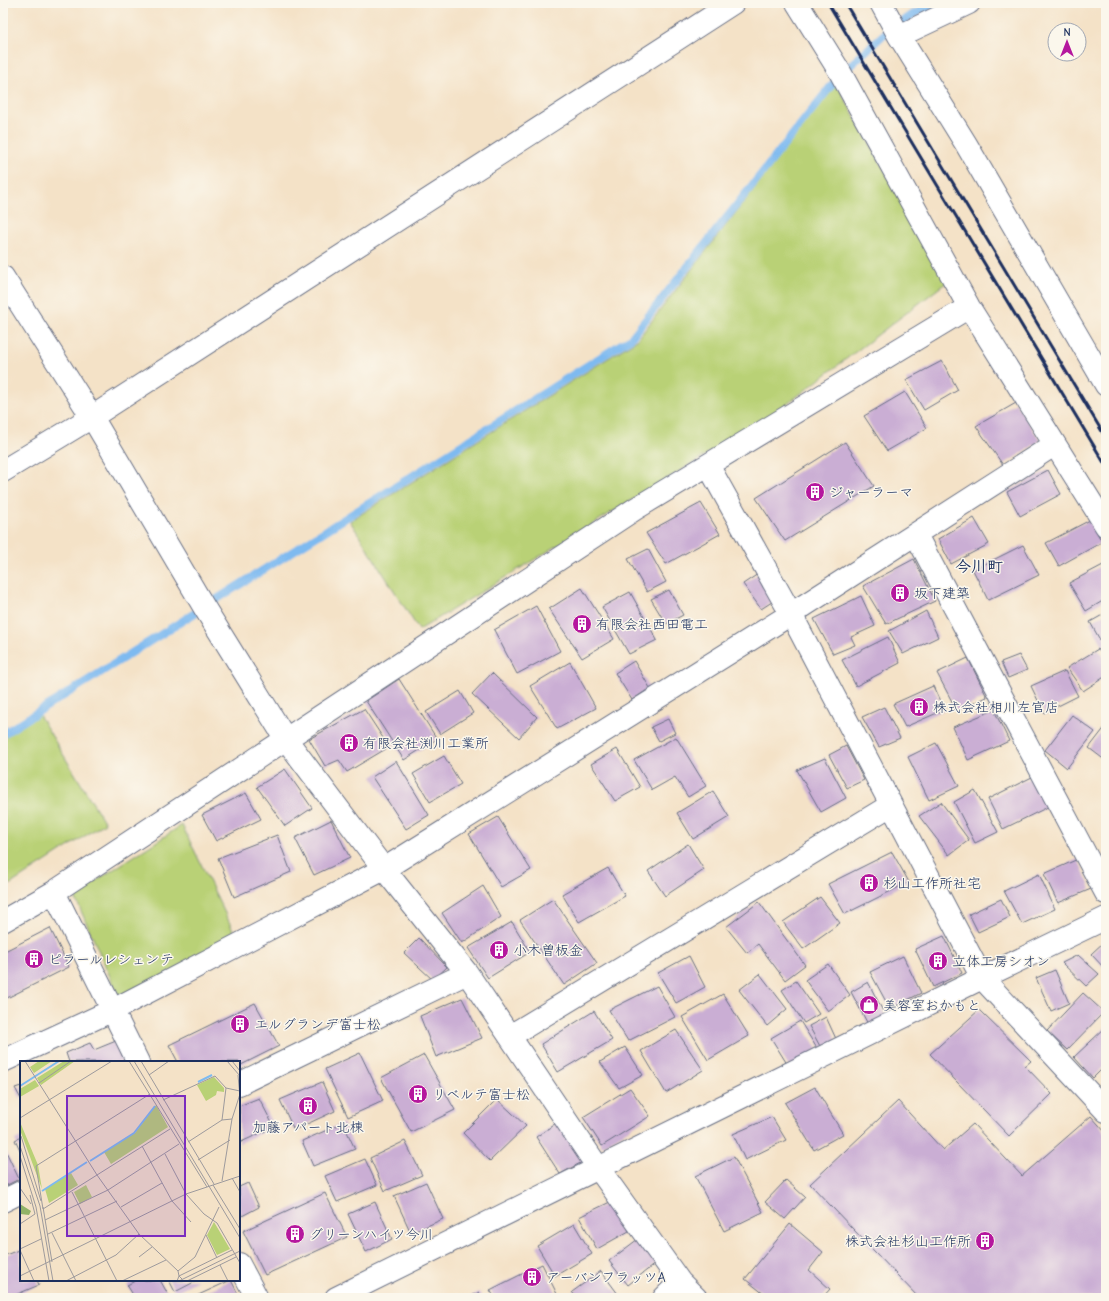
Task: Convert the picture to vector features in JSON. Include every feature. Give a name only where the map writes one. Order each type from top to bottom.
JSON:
[{"type":"street","points":[[3,471],[92,417],[733,3]]},
{"type":"street","points":[[797,3],[840,72],[969,307],[1106,526]]},
{"type":"street","points":[[881,3],[899,36],[966,144],[1106,385]]},
{"type":"street","points":[[899,36],[969,3]]},
{"type":"street","points":[[3,277],[92,417],[204,607],[285,738],[384,869],[466,973],[510,1036],[598,1169],[680,1282],[696,1298]]},
{"type":"street","points":[[3,921],[54,892],[285,738],[634,509],[969,307]]},
{"type":"street","points":[[3,1061],[113,1010],[384,869],[916,535],[1054,445]]},
{"type":"street","points":[[708,465],[791,614],[982,978],[1106,1111]]},
{"type":"street","points":[[916,535],[1106,893]]},
{"type":"street","points":[[510,1036],[891,805]]},
{"type":"street","points":[[54,892],[138,1061]]},
{"type":"street","points":[[336,1298],[1106,918]]},
{"type":"street","points":[[240,1084],[466,973]]},
{"type":"street","points":[[3,1201],[20,1192]]},
{"type":"street","points":[[240,1266],[257,1298]]},
{"type":"street","points":[[664,1298],[680,1282]]},
{"type":"green space","points":[[836,83],[947,282],[778,411],[419,630],[350,521],[637,340]]},
{"type":"green space","points":[[39,715],[105,823],[3,889],[3,738]]},
{"type":"green space","points":[[182,825],[238,940],[122,1004],[74,895]]},
{"type":"building","points":[[942,361],[958,390],[924,410],[906,380]]},
{"type":"building","points":[[905,392],[927,428],[887,451],[864,416]]},
{"type":"building","points":[[1016,403],[1040,441],[1003,465],[976,426]]},
{"type":"building","name":"ジャーラーマ","points":[[845,442],[874,486],[785,541],[756,498]]},
{"type":"building","points":[[1048,470],[1061,494],[1020,516],[1007,492]]},
{"type":"building","points":[[701,503],[720,534],[666,564],[646,533]]},
{"type":"building","points":[[974,518],[989,544],[951,564],[938,539]]},
{"type":"building","points":[[1090,520],[1102,542],[1059,566],[1046,543]]},
{"type":"building","points":[[1023,545],[1039,575],[988,600],[973,570]]},
{"type":"building","points":[[648,549],[666,582],[647,592],[628,559]]},
{"type":"building","name":"坂下建築","points":[[914,559],[935,601],[886,624],[863,586]]},
{"type":"building","points":[[1103,565],[1106,570],[1106,599],[1086,611],[1069,583]]},
{"type":"building","points":[[758,574],[775,600],[761,609],[743,584]]},
{"type":"building","name":"有限会社西田電工","points":[[582,588],[614,639],[582,658],[549,609]]},
{"type":"building","points":[[669,590],[683,615],[666,624],[651,599]]},
{"type":"building","points":[[630,592],[657,640],[629,654],[602,607]]},
{"type":"building","points":[[861,596],[875,626],[851,637],[855,645],[833,654],[814,619]]},
{"type":"building","points":[[536,606],[560,651],[517,674],[494,630]]},
{"type":"building","points":[[926,611],[938,637],[903,654],[889,631]]},
{"type":"building","points":[[1106,613],[1106,646],[1104,647],[1090,622]]},
{"type":"building","points":[[888,637],[900,663],[856,686],[842,660]]},
{"type":"building","points":[[1098,649],[1106,660],[1106,676],[1083,691],[1067,668]]},
{"type":"building","points":[[1019,655],[1027,670],[1008,678],[1001,662]]},
{"type":"building","points":[[968,658],[987,697],[957,711],[937,673]]},
{"type":"building","points":[[634,661],[650,688],[632,700],[615,673]]},
{"type":"building","points":[[570,662],[596,708],[557,729],[530,686]]},
{"type":"building","points":[[1065,671],[1078,696],[1044,713],[1031,686]]},
{"type":"building","points":[[492,673],[537,717],[519,738],[472,694]]},
{"type":"building","points":[[399,679],[437,739],[404,760],[366,701]]},
{"type":"building","name":"株式会社相川左官店","points":[[933,686],[944,710],[905,727],[893,704]]},
{"type":"building","points":[[460,691],[473,713],[440,734],[426,712]]},
{"type":"building","points":[[884,707],[900,738],[879,747],[862,717]]},
{"type":"building","name":"有限会社渕川工業所","points":[[364,709],[389,747],[347,772],[339,760],[325,766],[309,739]]},
{"type":"building","points":[[994,710],[1009,741],[968,760],[953,727]]},
{"type":"building","points":[[1072,715],[1095,732],[1067,768],[1045,750]]},
{"type":"building","points":[[668,719],[675,733],[659,741],[651,727]]},
{"type":"building","points":[[1106,726],[1106,761],[1089,748]]},
{"type":"building","points":[[676,737],[706,786],[688,797],[675,777],[652,790],[634,760]]},
{"type":"building","points":[[936,743],[959,786],[929,800],[908,757]]},
{"type":"building","points":[[846,746],[864,780],[847,788],[829,755]]},
{"type":"building","points":[[617,749],[640,787],[615,801],[591,764]]},
{"type":"building","points":[[444,756],[461,784],[430,802],[413,774]]},
{"type":"building","points":[[825,758],[846,798],[821,812],[797,770]]},
{"type":"building","points":[[396,761],[429,815],[406,829],[372,777]]},
{"type":"building","points":[[285,769],[312,808],[285,826],[257,787]]},
{"type":"building","points":[[1034,776],[1048,807],[1003,829],[988,799]]},
{"type":"building","points":[[975,790],[998,832],[975,843],[954,802]]},
{"type":"building","points":[[713,791],[729,817],[693,839],[677,813]]},
{"type":"building","points":[[246,793],[261,819],[216,841],[202,815]]},
{"type":"building","points":[[941,802],[969,840],[949,855],[919,816]]},
{"type":"building","points":[[498,817],[531,870],[501,887],[469,834]]},
{"type":"building","points":[[331,820],[350,858],[314,875],[295,838]]},
{"type":"building","points":[[277,835],[291,872],[234,897],[218,858]]},
{"type":"building","points":[[688,844],[704,870],[665,896],[648,871]]},
{"type":"building","name":"杉山工作所社宅","points":[[892,852],[909,882],[845,914],[828,884]]},
{"type":"building","points":[[1078,859],[1091,889],[1058,903],[1044,874]]},
{"type":"building","points":[[608,868],[625,896],[579,922],[562,894]]},
{"type":"building","points":[[1039,874],[1055,909],[1022,924],[1004,891]]},
{"type":"building","points":[[483,886],[501,917],[462,943],[442,913]]},
{"type":"building","points":[[820,897],[840,923],[803,949],[783,922]]},
{"type":"building","points":[[553,899],[597,963],[564,985],[520,920]]},
{"type":"building","points":[[1001,899],[1010,917],[978,932],[969,914]]},
{"type":"building","points":[[759,902],[805,965],[785,980],[758,944],[747,953],[726,927]]},
{"type":"building","name":"小木曽板金","points":[[512,922],[530,952],[488,978],[468,948]]},
{"type":"building","name":"ピラールレシェンテ","points":[[50,928],[69,967],[3,1000],[3,952]]},
{"type":"building","name":"立体工房シオン","points":[[944,936],[962,973],[933,987],[915,949]]},
{"type":"building","points":[[419,938],[447,967],[433,980],[404,953]]},
{"type":"building","points":[[1106,940],[1106,970],[1091,954]]},
{"type":"building","points":[[1078,955],[1099,974],[1086,986],[1062,963]]},
{"type":"building","points":[[689,956],[705,987],[676,1003],[658,973]]},
{"type":"building","points":[[903,956],[921,993],[890,1009],[870,972]]},
{"type":"building","points":[[828,964],[850,995],[828,1011],[805,980]]},
{"type":"building","points":[[1055,970],[1069,1003],[1051,1011],[1036,978]]},
{"type":"building","points":[[760,974],[787,1009],[767,1026],[739,990]]},
{"type":"building","points":[[796,981],[819,1014],[804,1023],[782,990]]},
{"type":"building","name":"美容室おかもと","points":[[868,982],[887,1019],[870,1028],[851,992]]},
{"type":"building","points":[[657,986],[675,1017],[628,1041],[609,1010]]},
{"type":"building","points":[[1083,993],[1104,1012],[1067,1050],[1047,1031]]},
{"type":"building","points":[[723,994],[749,1036],[708,1060],[682,1017]]},
{"type":"building","points":[[462,998],[482,1038],[436,1057],[420,1016]]},
{"type":"building","name":"エルグランデ富士松","points":[[255,1003],[279,1046],[240,1066],[240,1061],[177,1061],[169,1045]]},
{"type":"building","points":[[979,1010],[1031,1061],[1025,1066],[1052,1094],[1009,1136],[930,1054]]},
{"type":"building","points":[[594,1011],[612,1040],[558,1072],[541,1044]]},
{"type":"building","points":[[826,1017],[837,1041],[821,1048],[809,1026]]},
{"type":"building","points":[[800,1021],[818,1050],[789,1067],[771,1038]]},
{"type":"building","points":[[1106,1027],[1106,1065],[1093,1078],[1074,1057]]},
{"type":"building","points":[[676,1030],[703,1070],[666,1093],[641,1051]]},
{"type":"building","points":[[116,1041],[125,1061],[69,1061],[66,1053],[90,1043],[94,1050]]},
{"type":"building","points":[[625,1047],[643,1075],[619,1088],[600,1062]]},
{"type":"building","points":[[360,1053],[383,1101],[348,1117],[325,1069]]},
{"type":"building","name":"リベルテ富士松","points":[[424,1055],[455,1110],[411,1132],[381,1078]]},
{"type":"building","name":"加藤アパート北棟","points":[[322,1082],[335,1111],[294,1130],[280,1100]]},
{"type":"building","points":[[20,1086],[20,1097],[15,1088]]},
{"type":"building","points":[[815,1087],[843,1134],[814,1150],[785,1103]]},
{"type":"building","points":[[630,1088],[650,1116],[602,1146],[583,1117]]},
{"type":"building","points":[[259,1098],[274,1127],[240,1143],[240,1106]]},
{"type":"building","points":[[497,1099],[526,1126],[490,1161],[463,1133]]},
{"type":"building","name":"株式会社杉山工作所","points":[[898,1101],[943,1150],[973,1124],[1022,1176],[1091,1116],[1106,1133],[1106,1298],[919,1298],[810,1184]]},
{"type":"building","points":[[772,1117],[786,1140],[745,1160],[733,1134]]},
{"type":"building","points":[[559,1121],[584,1161],[560,1174],[536,1137]]},
{"type":"building","points":[[343,1123],[355,1149],[313,1166],[302,1141]]},
{"type":"building","points":[[20,1138],[20,1151],[15,1140]]},
{"type":"building","points":[[405,1141],[422,1175],[385,1191],[370,1158]]},
{"type":"building","points":[[3,1145],[19,1179],[3,1187]]},
{"type":"building","points":[[734,1157],[763,1212],[724,1231],[695,1176]]},
{"type":"building","points":[[365,1159],[377,1185],[337,1202],[325,1176]]},
{"type":"building","points":[[786,1180],[805,1197],[785,1219],[765,1202]]},
{"type":"building","points":[[426,1182],[443,1219],[411,1233],[394,1196]]},
{"type":"building","points":[[248,1183],[259,1207],[242,1216],[240,1211],[240,1187]]},
{"type":"building","name":"グリーンハイツ今川","points":[[325,1193],[347,1237],[265,1275],[243,1231]]},
{"type":"building","points":[[612,1201],[629,1231],[597,1249],[579,1217]]},
{"type":"building","points":[[375,1202],[392,1239],[366,1252],[348,1214]]},
{"type":"building","points":[[574,1224],[592,1254],[555,1276],[537,1246]]},
{"type":"building","points":[[790,1224],[823,1252],[809,1270],[830,1289],[822,1298],[769,1298],[745,1279]]},
{"type":"building","points":[[638,1239],[656,1263],[628,1285],[609,1261]]},
{"type":"building","points":[[20,1249],[20,1281],[37,1281],[39,1285],[8,1298],[3,1298],[3,1256]]},
{"type":"building","name":"アーバンフラッツA","points":[[542,1264],[559,1298],[495,1298],[490,1290]]},
{"type":"building","points":[[601,1271],[621,1298],[577,1298],[572,1292]]},
{"type":"building","points":[[135,1281],[161,1281],[170,1298],[135,1298],[127,1285]]},
{"type":"building","points":[[170,1281],[196,1281],[175,1292]]},
{"type":"building","points":[[232,1281],[240,1298],[192,1298]]},
{"type":"building","points":[[479,1292],[482,1298],[468,1298]]},
{"type":"waterway","points":[[3,734],[631,338],[839,76],[883,35],[912,15],[938,3]]},
{"type":"railway","points":[[828,3],[1106,466]]},
{"type":"railway","points":[[845,3],[1106,438]]},
{"type":"place","name":"ジャーラーマ","points":[[815,492]]},
{"type":"place","name":"坂下建築","points":[[900,593]]},
{"type":"place","name":"有限会社西田電工","points":[[582,624]]},
{"type":"place","name":"株式会社相川左官店","points":[[919,707]]},
{"type":"place","name":"有限会社渕川工業所","points":[[349,743]]},
{"type":"place","name":"杉山工作所社宅","points":[[869,883]]},
{"type":"place","name":"小木曽板金","points":[[499,950]]},
{"type":"place","name":"ピラールレシェンテ","points":[[34,959]]},
{"type":"place","name":"立体工房シオン","points":[[938,961]]},
{"type":"place","name":"美容室おかもと","points":[[869,1005]]},
{"type":"place","name":"エルグランデ富士松","points":[[240,1024]]},
{"type":"place","name":"リベルテ富士松","points":[[418,1094]]},
{"type":"place","name":"加藤アパート北棟","points":[[308,1106]]},
{"type":"place","name":"グリーンハイツ今川","points":[[295,1234]]},
{"type":"place","name":"株式会社杉山工作所","points":[[985,1241]]},
{"type":"place","name":"アーバンフラッツA","points":[[532,1277]]},
{"type":"district","name":"今川町","points":[[979,567]]}]
